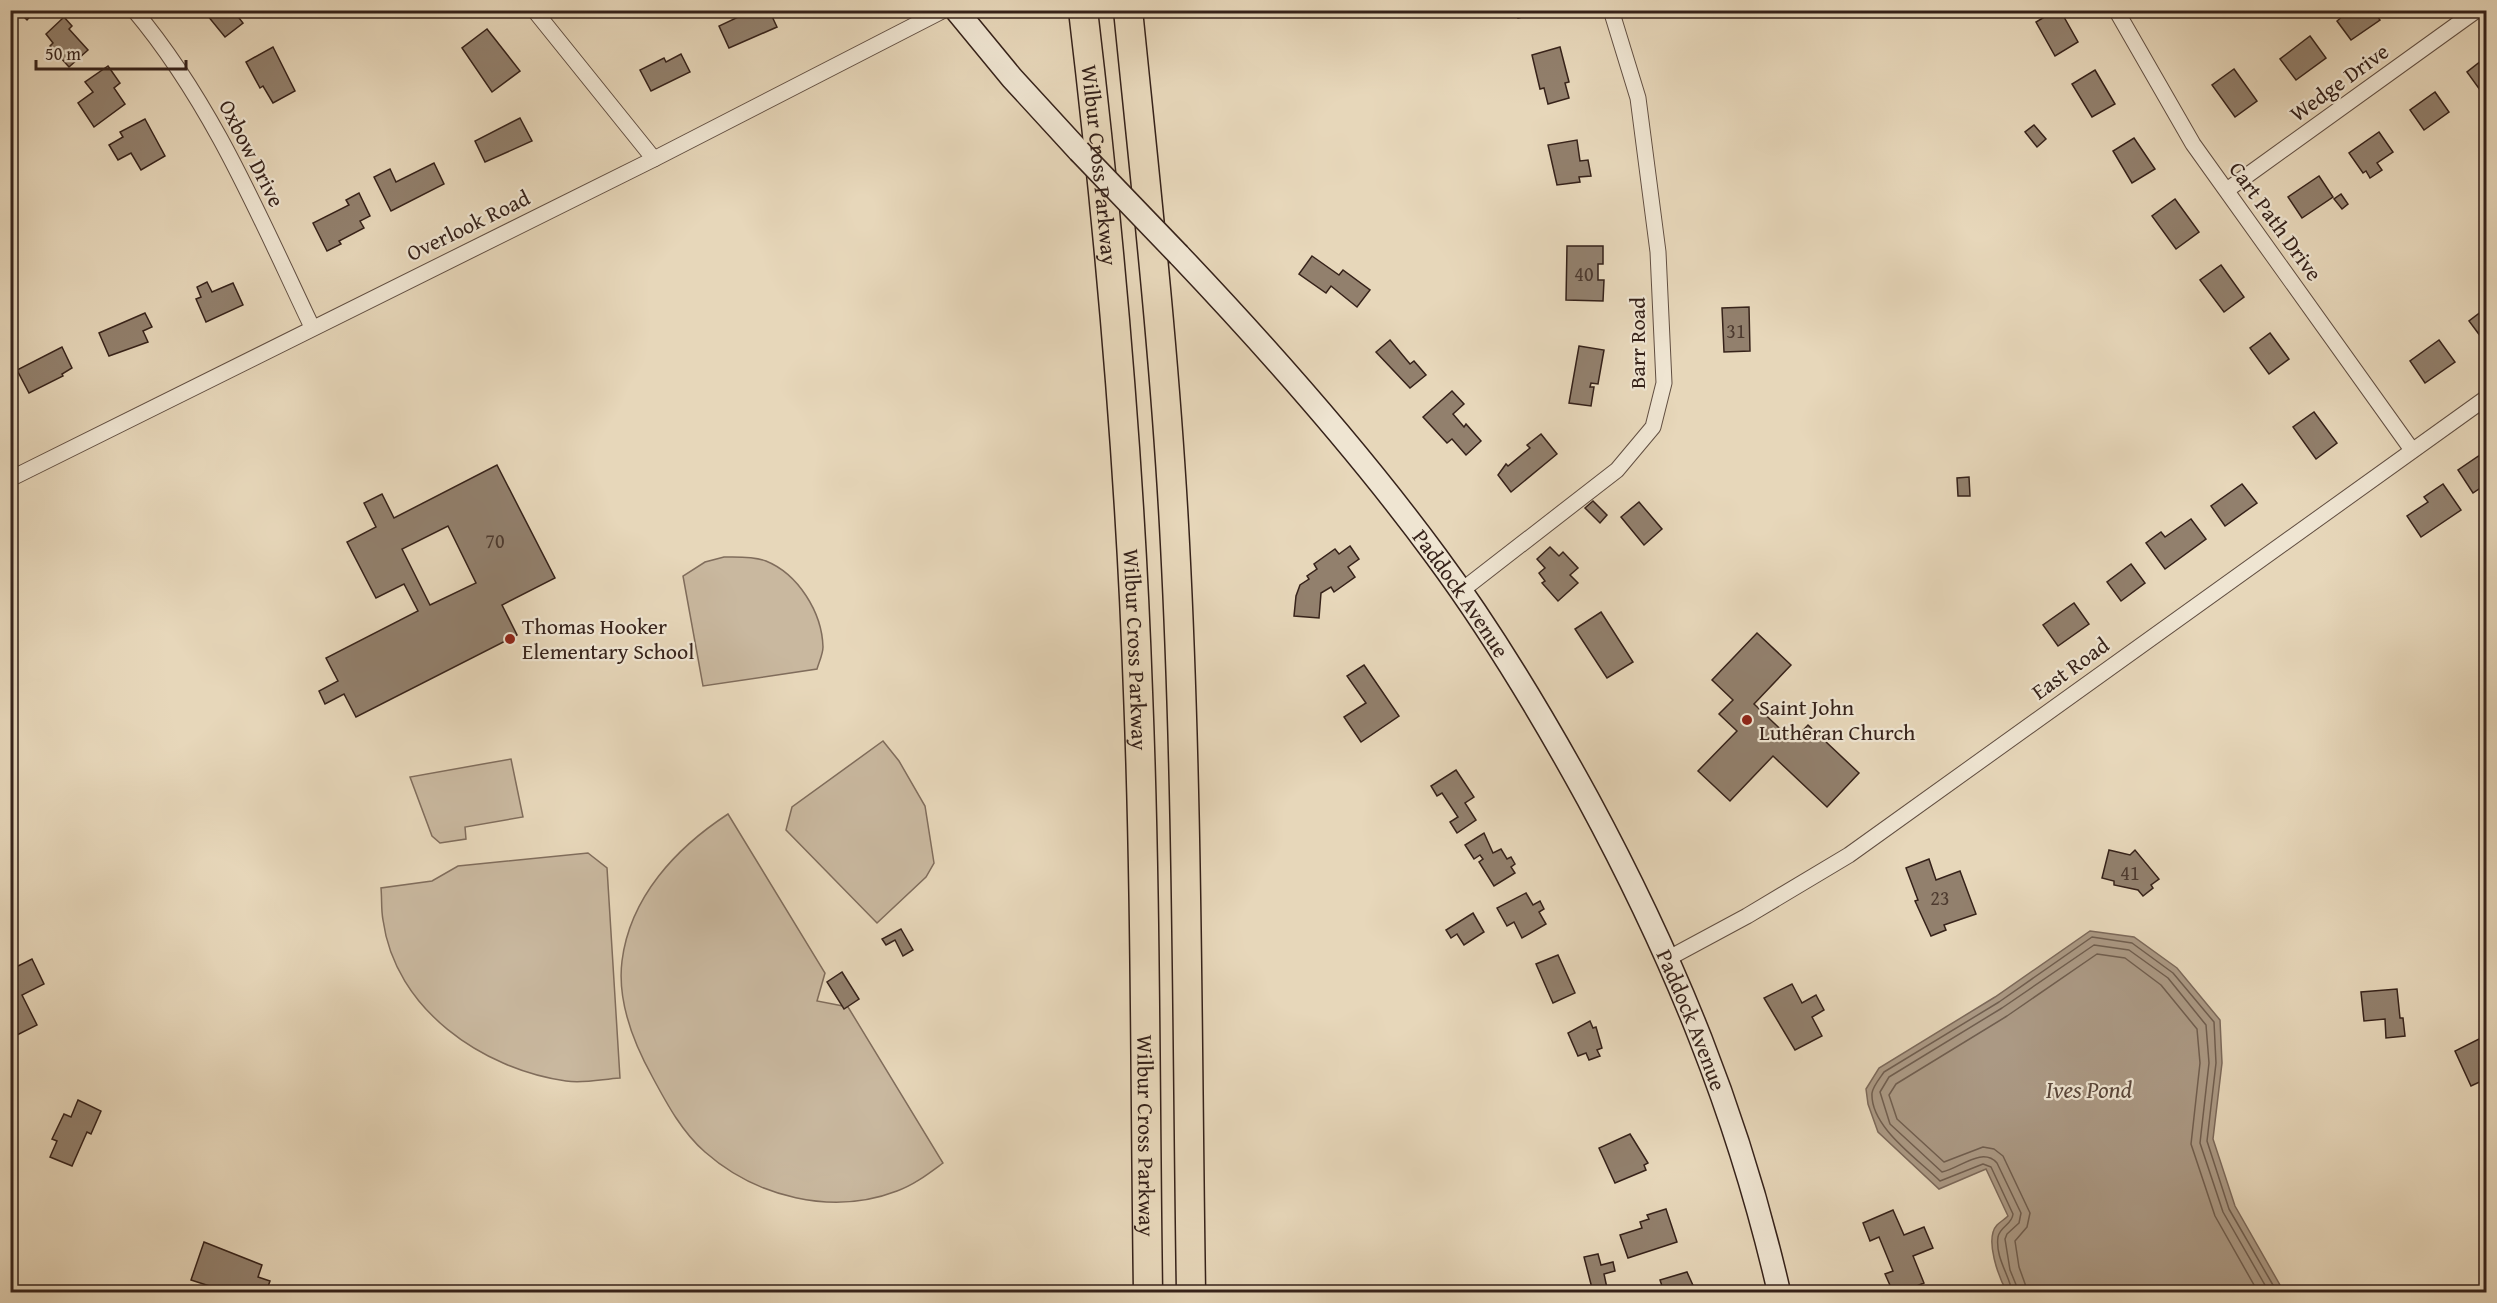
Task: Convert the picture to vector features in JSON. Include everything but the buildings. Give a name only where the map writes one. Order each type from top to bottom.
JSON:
[{"type":"highway","name":"Wilbur Cross Parkway","points":[[1083,10],[1113,279],[1135,625],[1140,754],[1148,1293]]},
{"type":"highway","name":"Wilbur Cross Parkway","points":[[1128,10],[1165,385],[1175,544],[1183,747],[1191,1293]]},
{"type":"main road","name":"Paddock Avenue","points":[[956,10],[1012,78],[1258,339],[1323,414],[1402,512],[1461,591],[1519,680],[1570,766],[1635,886],[1669,958],[1698,1027],[1728,1110],[1757,1207],[1779,1293]]},
{"type":"street","name":"Oxbow Drive","points":[[134,10],[162,43],[220,137],[312,327]]},
{"type":"street","points":[[534,10],[654,159]]},
{"type":"street","name":"Overlook Road","points":[[10,478],[654,159],[944,10]]},
{"type":"street","name":"Barr Road","points":[[1461,591],[1617,470],[1653,427],[1664,383],[1658,252],[1638,98],[1611,10]]},
{"type":"street","name":"Cart Path Drive","points":[[2116,10],[2193,144],[2412,450]]},
{"type":"street","name":"Wedge Drive","points":[[2227,190],[2477,10]]},
{"type":"street","name":"East Road","points":[[1669,958],[1747,916],[1850,855],[2487,398]]},
{"type":"shaded area","points":[[724,557],[761,559],[778,567],[798,585],[813,608],[822,634],[823,650],[817,669],[703,686],[683,576],[705,562]]},
{"type":"shaded area","points":[[883,741],[899,761],[925,806],[934,863],[926,877],[877,923],[786,830],[792,807]]},
{"type":"shaded area","points":[[511,759],[523,817],[465,827],[466,839],[440,843],[432,836],[410,777]]},
{"type":"shaded area","points":[[728,814],[825,973],[817,1001],[848,1007],[943,1163],[903,1189],[847,1202],[821,1202],[771,1191],[747,1181],[725,1168],[689,1136],[670,1108],[639,1051],[628,1022],[621,976],[627,938],[635,916],[645,895],[674,859],[709,827]]},
{"type":"shaded area","points":[[588,853],[607,868],[620,1078],[573,1082],[535,1074],[504,1063],[474,1048],[424,1007],[405,981],[391,952],[382,916],[381,888],[432,881],[458,866]]},
{"type":"water","name":"Ives Pond","points":[[2090,931],[2134,937],[2177,968],[2220,1020],[2222,1063],[2213,1139],[2235,1206],[2284,1292],[2007,1292],[1994,1259],[1992,1239],[1997,1225],[2008,1216],[1986,1169],[1939,1189],[1878,1132],[1868,1104],[1866,1089],[1879,1068],[1995,997]]},
{"type":"place","name":"Thomas Hooker Elementary School","points":[[510,639]]},
{"type":"place","name":"Saint John Lutheran Church","points":[[1747,720]]}]
